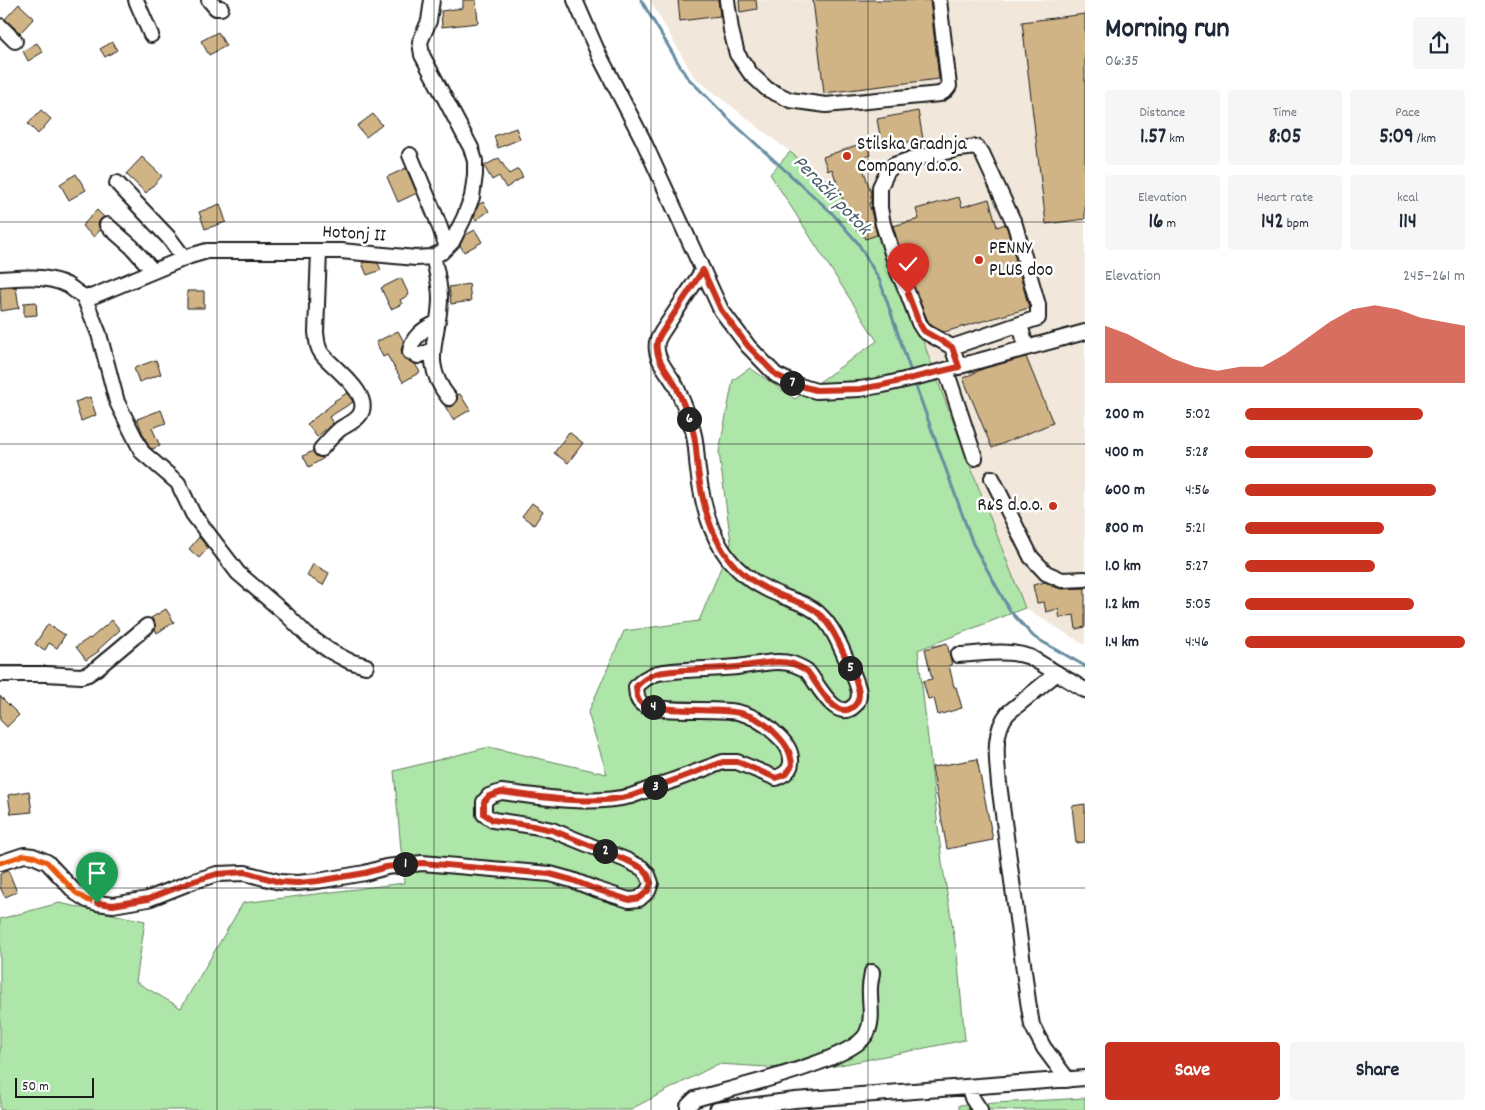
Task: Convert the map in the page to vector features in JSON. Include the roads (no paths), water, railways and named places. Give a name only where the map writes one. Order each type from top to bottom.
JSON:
[{"type":"street","points":[[136,0],[151,35]]},
{"type":"street","points":[[209,0],[216,8],[220,8]]},
{"type":"street","name":"Hotonj II","points":[[84,297],[91,297],[184,258],[207,251],[341,251],[416,258],[433,256],[442,252],[457,234],[472,196],[475,161],[471,148],[422,55],[420,42],[429,20],[432,0]]},
{"type":"street","points":[[575,0],[600,55],[642,138],[721,310],[748,346],[776,375],[797,385],[816,390],[860,389],[948,370],[1085,332]]},
{"type":"street","points":[[728,0],[731,30],[737,54],[751,74],[767,89],[790,100],[826,105],[940,94],[946,90],[949,86],[939,0]]},
{"type":"street","points":[[0,26],[15,41]]},
{"type":"street","points":[[976,147],[982,153],[1015,225],[1038,305],[1038,318],[1020,324],[952,347],[924,331],[898,272],[880,208],[880,187],[887,172],[894,165],[911,159],[960,149],[976,147]]},
{"type":"street","points":[[410,155],[447,247]]},
{"type":"street","points":[[117,183],[172,242],[184,258]]},
{"type":"street","points":[[107,224],[154,271]]},
{"type":"street","points":[[319,251],[317,345],[321,354],[355,388],[361,398],[363,407],[360,414],[331,437],[321,449]]},
{"type":"street","points":[[433,256],[440,297],[433,364],[436,377],[449,398]]},
{"type":"street","points":[[0,863],[24,855],[33,856],[47,862],[76,893],[87,900],[113,905],[148,899],[217,874],[245,872],[280,882],[298,883],[365,873],[386,867],[422,863],[550,874],[629,900],[644,895],[651,883],[648,875],[642,868],[552,830],[493,820],[484,814],[484,802],[489,796],[501,792],[583,800],[601,801],[616,799],[631,796],[723,762],[738,762],[776,778],[786,774],[792,765],[789,748],[762,722],[736,712],[661,708],[644,705],[637,697],[636,687],[643,679],[656,674],[737,667],[760,663],[792,664],[805,670],[833,706],[842,710],[849,710],[856,704],[859,695],[858,685],[834,635],[827,622],[819,613],[768,590],[741,572],[726,555],[712,530],[701,488],[693,429],[675,385],[664,368],[658,353],[657,342],[703,270]]},
{"type":"street","points":[[0,279],[35,277],[66,285],[84,297],[100,334],[117,402],[142,452],[178,483],[193,514],[238,573],[307,635],[349,661],[366,666]]},
{"type":"street","points":[[433,350],[418,356],[410,352],[410,346],[420,333],[437,323]]},
{"type":"street","points":[[1020,324],[1026,347]]},
{"type":"street","points":[[952,347],[948,370],[975,458]]},
{"type":"street","points":[[992,478],[1031,556],[1046,573],[1062,580],[1085,579]]},
{"type":"street","points":[[0,674],[81,676],[88,674],[147,626]]},
{"type":"street","points":[[958,655],[1020,653],[1085,690]]},
{"type":"street","points":[[1057,673],[1004,718],[1000,726],[996,756],[1032,1025],[1044,1048],[1068,1080]]},
{"type":"street","points":[[688,1110],[688,1106],[696,1099],[792,1072],[850,1049],[862,1040],[870,1025],[872,972]]},
{"type":"street","points":[[718,1110],[795,1100],[1085,1078]]},
{"type":"street","points":[[968,1087],[972,1098],[980,1110]]},
{"type":"waterway","name":"Perački potok","points":[[641,0],[686,76],[732,122],[831,212],[858,243],[880,281],[912,375]]},
{"type":"waterway","name":"Perački potok","points":[[914,381],[973,544],[1010,611],[1034,637],[1085,666]]},
{"type":"place","name":"Stilska Gradnja Company d.o.o.","points":[[847,156]]},
{"type":"place","name":"PENNY PLUS doo","points":[[979,260]]},
{"type":"place","name":"R&S d.o.o.","points":[[1053,506]]}]
